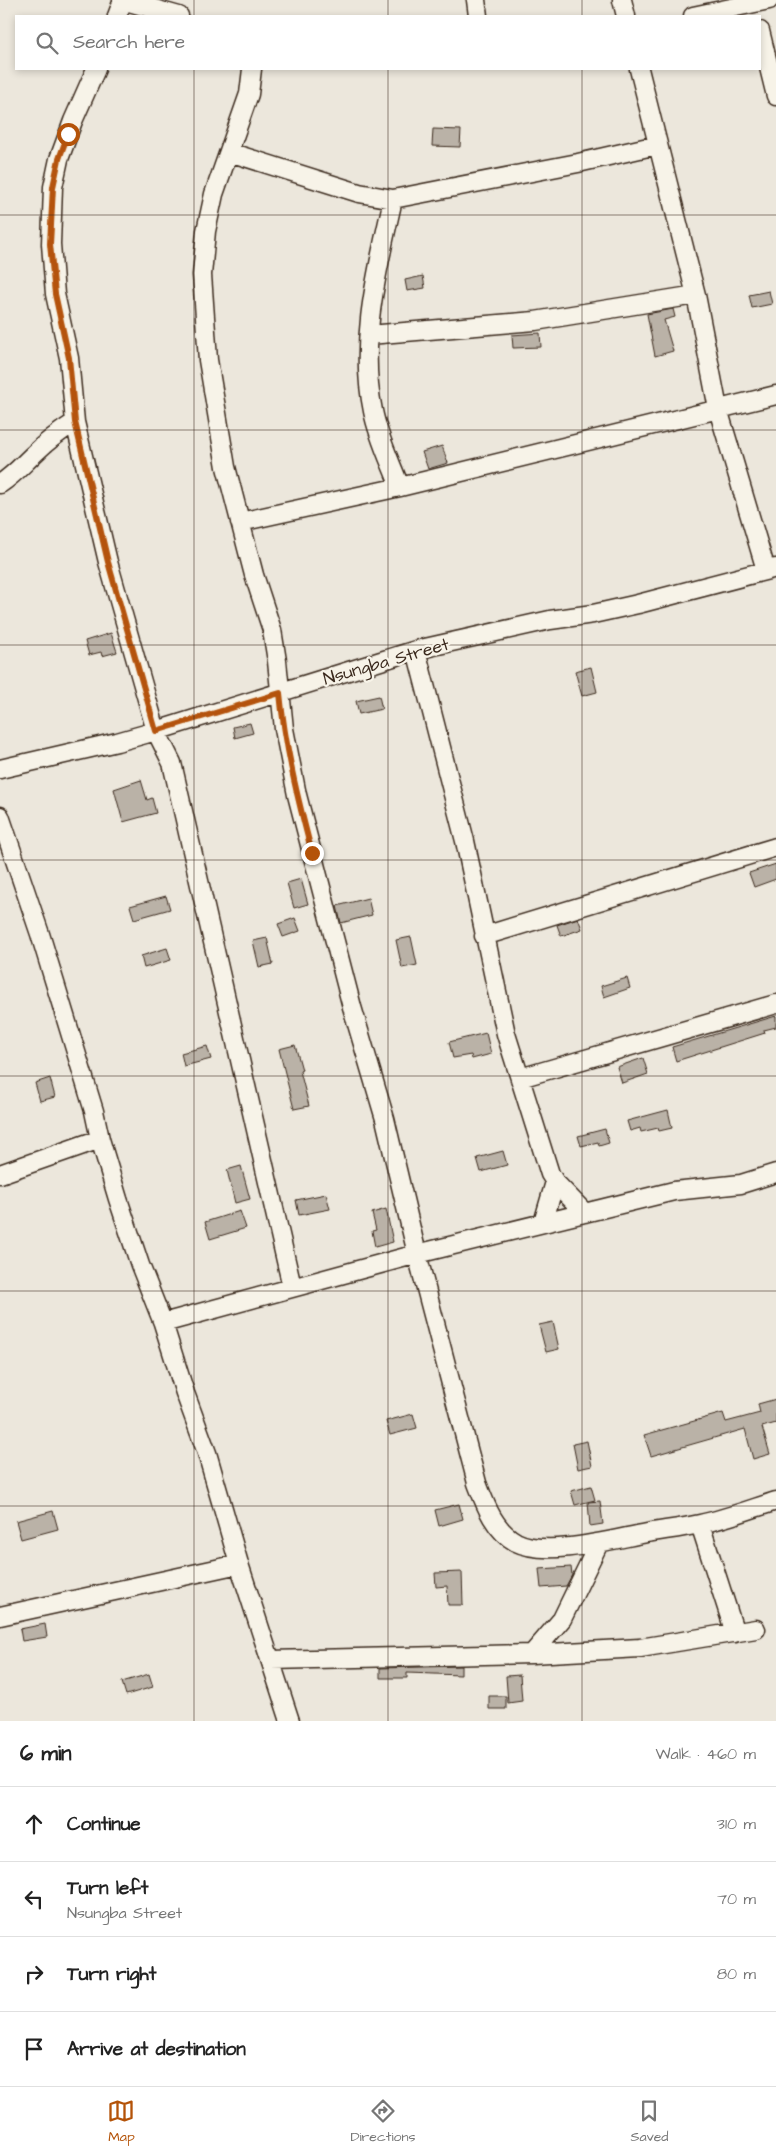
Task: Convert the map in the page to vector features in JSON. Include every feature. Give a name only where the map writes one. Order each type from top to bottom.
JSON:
[{"type":"street","points":[[117,15],[123,0],[176,15]]},
{"type":"street","points":[[476,0],[478,15]]},
{"type":"street","points":[[622,0],[626,15]]},
{"type":"street","points":[[699,15],[759,6]]},
{"type":"street","points":[[761,36],[776,96]]},
{"type":"street","points":[[96,70],[59,159],[53,187],[51,216],[50,244],[55,294],[69,358],[75,422],[108,562],[156,731],[172,763],[292,1287]]},
{"type":"street","points":[[252,70],[248,94],[214,194],[206,232],[202,275],[208,360],[226,467],[272,630],[284,729],[297,795],[352,1007],[385,1119],[417,1254],[477,1483],[492,1518],[516,1542],[532,1546],[559,1548],[599,1543],[700,1524],[776,1501]]},
{"type":"street","points":[[638,70],[696,295],[718,409],[771,569]]},
{"type":"street","points":[[229,152],[359,193],[393,199],[578,163],[657,145]]},
{"type":"street","points":[[393,199],[378,268],[366,358],[373,413],[400,487]]},
{"type":"street","points":[[369,335],[534,321],[696,295]]},
{"type":"street","points":[[240,522],[400,487],[776,395]]},
{"type":"street","points":[[0,484],[17,472],[34,453],[58,433],[75,422]]},
{"type":"street","name":"Nsungba Street","points":[[0,769],[156,731],[416,650],[550,620],[620,608],[771,569]]},
{"type":"street","points":[[416,650],[465,841],[506,1034],[550,1174],[554,1182],[585,1213]]},
{"type":"street","points":[[0,816],[40,934],[94,1111],[118,1200],[140,1265],[163,1323],[213,1471],[239,1564],[290,1721]]},
{"type":"street","points":[[484,936],[776,847]]},
{"type":"street","points":[[520,1078],[776,1004]]},
{"type":"street","points":[[0,1174],[100,1139]]},
{"type":"street","points":[[163,1323],[417,1254],[543,1223],[674,1191],[741,1184],[776,1173]]},
{"type":"street","points":[[543,1223],[554,1182]]},
{"type":"street","points":[[700,1524],[735,1633]]},
{"type":"street","points":[[532,1654],[562,1619],[599,1543]]},
{"type":"street","points":[[0,1616],[239,1564]]},
{"type":"street","points":[[271,1660],[532,1654],[640,1648],[756,1629]]},
{"type":"building","points":[[433,129],[461,130],[460,147],[432,146]]},
{"type":"building","points":[[423,276],[425,288],[407,291],[405,280]]},
{"type":"building","points":[[769,291],[772,304],[752,308],[749,295]]},
{"type":"building","points":[[673,309],[675,317],[664,320],[673,351],[655,356],[647,314]]},
{"type":"building","points":[[540,333],[541,347],[513,348],[512,335]]},
{"type":"building","points":[[442,446],[448,463],[428,469],[422,452]]},
{"type":"building","points":[[111,633],[117,652],[102,656],[101,652],[89,655],[85,641]]},
{"type":"building","points":[[591,667],[597,692],[582,696],[575,671]]},
{"type":"building","points":[[379,696],[382,709],[359,714],[356,701]]},
{"type":"building","points":[[250,723],[253,733],[235,738],[233,727]]},
{"type":"building","points":[[141,780],[147,800],[152,798],[156,813],[123,822],[114,789]]},
{"type":"building","points":[[776,864],[776,879],[754,887],[749,873]]},
{"type":"building","points":[[301,879],[308,904],[294,908],[287,883]]},
{"type":"building","points":[[166,896],[170,909],[134,919],[130,906]]},
{"type":"building","points":[[368,898],[372,915],[341,923],[337,906]]},
{"type":"building","points":[[295,918],[300,931],[283,937],[278,924]]},
{"type":"building","points":[[578,918],[582,929],[561,936],[557,925]]},
{"type":"building","points":[[411,937],[417,965],[402,968],[396,940]]},
{"type":"building","points":[[267,938],[273,964],[259,967],[253,941]]},
{"type":"building","points":[[167,948],[171,960],[144,968],[141,956]]},
{"type":"building","points":[[627,978],[630,988],[604,997],[601,986]]},
{"type":"building","points":[[776,1016],[776,1027],[764,1030],[765,1033],[676,1061],[672,1047]]},
{"type":"building","points":[[486,1033],[491,1054],[472,1059],[471,1055],[453,1058],[449,1042]]},
{"type":"building","points":[[295,1045],[309,1106],[294,1109],[279,1049]]},
{"type":"building","points":[[207,1046],[211,1059],[184,1066],[181,1053]]},
{"type":"building","points":[[643,1058],[648,1074],[622,1083],[617,1067]]},
{"type":"building","points":[[50,1078],[55,1097],[40,1101],[35,1083]]},
{"type":"building","points":[[668,1110],[672,1128],[659,1131],[658,1128],[641,1132],[640,1128],[630,1131],[627,1121]]},
{"type":"building","points":[[605,1129],[609,1143],[599,1146],[598,1142],[581,1146],[578,1136]]},
{"type":"building","points":[[503,1151],[507,1165],[481,1172],[477,1158]]},
{"type":"building","points":[[241,1166],[250,1199],[235,1203],[227,1170]]},
{"type":"building","points":[[326,1194],[330,1209],[299,1215],[296,1200]]},
{"type":"building","points":[[386,1209],[393,1242],[375,1247],[372,1231],[376,1230],[372,1213]]},
{"type":"building","points":[[240,1211],[246,1228],[210,1239],[205,1222]]},
{"type":"building","points":[[553,1322],[559,1349],[546,1352],[539,1325]]},
{"type":"building","points":[[776,1399],[776,1423],[762,1427],[770,1454],[753,1459],[745,1429],[651,1456],[644,1435],[723,1413],[726,1422],[760,1413],[758,1404]]},
{"type":"building","points":[[413,1414],[417,1428],[390,1435],[386,1421]]},
{"type":"building","points":[[587,1441],[592,1466],[578,1469],[573,1444]]},
{"type":"building","points":[[591,1486],[595,1500],[575,1505],[571,1491]]},
{"type":"building","points":[[600,1501],[603,1524],[590,1526],[588,1502]]},
{"type":"building","points":[[459,1504],[463,1519],[439,1526],[435,1510]]},
{"type":"building","points":[[53,1511],[58,1529],[21,1539],[16,1521]]},
{"type":"building","points":[[571,1567],[572,1575],[566,1586],[541,1588],[539,1569]]},
{"type":"building","points":[[462,1572],[463,1605],[448,1605],[447,1586],[436,1587],[435,1573]]},
{"type":"building","points":[[45,1624],[47,1637],[22,1641],[20,1629]]},
{"type":"building","points":[[461,1666],[461,1675],[407,1673],[407,1678],[380,1678],[380,1668]]},
{"type":"building","points":[[149,1674],[153,1687],[126,1695],[122,1682]]},
{"type":"building","points":[[520,1675],[522,1701],[508,1703],[506,1676]]},
{"type":"building","points":[[489,1696],[506,1696],[506,1709],[489,1709]]},
{"type":"route","points":[[68,134],[59,159],[53,187],[50,244],[55,294],[69,358],[75,422],[108,562],[156,731],[280,693],[284,729],[297,795],[312,853]]}]
